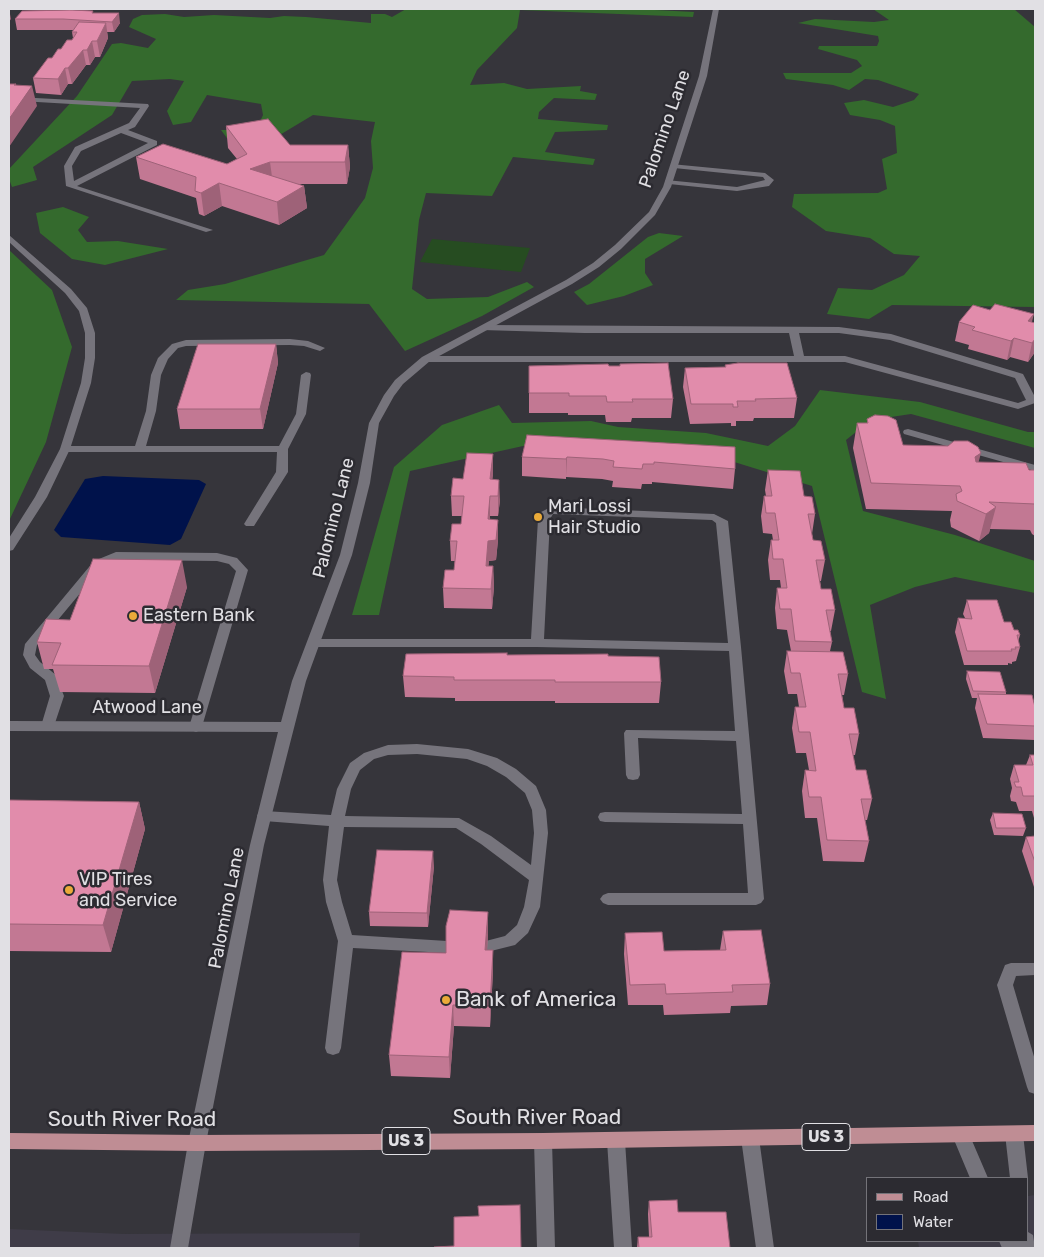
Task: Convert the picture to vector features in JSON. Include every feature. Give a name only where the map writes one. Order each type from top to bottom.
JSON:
[{"type":"main road","name":"South River Road","points":[[9,1141],[197,1143],[543,1141],[1035,1133]]},
{"type":"street","name":"Palomino Lane","points":[[179,1248],[197,1143],[264,816],[299,682],[346,554],[364,483],[374,423],[399,382],[426,359],[569,282],[618,248],[652,213],[669,182],[703,76],[716,9]]},
{"type":"street","points":[[20,99],[145,106],[132,125],[78,149],[68,166],[70,186]]},
{"type":"street","points":[[121,130],[163,146]]},
{"type":"street","points":[[70,186],[154,143]]},
{"type":"street","points":[[669,182],[737,188],[766,184],[770,180],[765,175],[674,166]]},
{"type":"street","points":[[70,186],[209,230]]},
{"type":"street","points":[[9,238],[68,291],[84,310],[90,333],[90,358],[86,383],[65,449],[41,497],[9,547]]},
{"type":"street","points":[[426,359],[845,359],[1018,406],[1032,402],[1019,376],[891,337],[839,330],[485,328]]},
{"type":"street","points":[[793,330],[800,360]]},
{"type":"street","points":[[140,448],[151,411],[156,375],[164,358],[175,346],[186,343],[290,342],[304,343],[320,348]]},
{"type":"street","points":[[250,524],[282,472],[283,449],[301,414],[306,376]]},
{"type":"street","points":[[908,432],[1035,468]]},
{"type":"street","points":[[65,449],[283,449]]},
{"type":"street","points":[[537,643],[544,519],[545,514],[550,510],[714,517],[722,520],[735,647],[756,898],[608,898]]},
{"type":"street","points":[[48,726],[57,696],[51,678],[35,665],[29,656],[31,644],[98,564],[116,556],[217,557],[233,561],[242,570],[196,727]]},
{"type":"street","points":[[314,643],[537,643],[735,647]]},
{"type":"street","name":"Atwood Lane","points":[[9,726],[286,728]]},
{"type":"street","points":[[633,775],[631,733],[742,736]]},
{"type":"street","points":[[333,1048],[346,941],[334,902],[330,880],[337,821],[344,789],[355,767],[369,756],[388,750],[417,749],[468,754],[492,762],[511,773],[531,790],[539,810],[541,833],[532,908],[523,930],[510,941],[487,946]]},
{"type":"street","points":[[264,816],[337,821],[459,823],[486,840],[537,878]]},
{"type":"street","points":[[605,817],[749,818]]},
{"type":"street","points":[[346,941],[447,947]]},
{"type":"street","points":[[1035,969],[1011,970],[1005,985],[1035,1087]]},
{"type":"street","points":[[1014,1134],[1019,1177]]},
{"type":"street","points":[[961,1135],[979,1177]]},
{"type":"street","points":[[750,1138],[765,1248]]},
{"type":"street","points":[[616,1140],[623,1248]]},
{"type":"street","points":[[543,1141],[546,1248]]},
{"type":"shaded area","points":[[1035,1195],[1035,1248],[919,1248],[918,1242],[1029,1242],[1029,1196]]},
{"type":"shaded area","points":[[9,1229],[124,1234],[360,1233],[359,1248],[9,1248]]},
{"type":"green space","points":[[406,9],[636,9],[694,12],[693,17],[520,10],[517,28],[477,70],[470,85],[504,83],[527,89],[581,86],[580,91],[597,94],[595,100],[554,98],[539,112],[538,119],[608,125],[607,130],[555,132],[545,152],[595,159],[593,165],[513,157],[492,196],[426,193],[419,220],[412,289],[427,299],[488,297],[527,282],[534,287],[482,316],[405,351],[369,304],[176,300],[188,290],[225,284],[324,255],[365,198],[373,168],[371,141],[375,122],[313,115],[278,136],[232,145],[221,130],[256,130],[263,115],[261,104],[207,95],[191,122],[173,125],[167,111],[184,81],[170,79],[132,81],[112,115],[33,167],[37,180],[12,187],[9,179],[9,169],[77,96],[112,44],[121,43],[148,48],[156,39],[129,27],[133,19],[142,15],[165,14],[184,17],[214,15],[270,18],[284,16],[371,23],[371,14],[385,14],[392,17]]},
{"type":"green space","points":[[873,9],[1014,9],[1035,27],[1035,309],[1034,307],[892,305],[869,319],[827,314],[838,288],[872,290],[904,275],[920,256],[894,254],[870,238],[826,231],[792,207],[794,194],[878,193],[887,189],[882,159],[897,153],[895,126],[880,120],[850,115],[844,103],[864,100],[893,107],[914,100],[919,94],[878,80],[865,79],[849,90],[833,85],[786,79],[783,73],[851,73],[862,66],[857,60],[818,49],[819,46],[877,46],[878,36],[798,23],[815,19],[874,22],[889,20]]},
{"type":"green space","points":[[63,207],[89,217],[78,230],[87,242],[118,241],[168,249],[105,265],[72,259],[40,233],[36,213]]},
{"type":"green space","points":[[659,233],[683,236],[645,259],[645,273],[653,285],[624,296],[587,305],[574,292],[589,284],[648,237]]},
{"type":"green space","points":[[432,239],[530,248],[521,272],[420,262]]},
{"type":"green space","points":[[9,250],[52,290],[72,347],[46,442],[9,521]]},
{"type":"green space","points":[[820,390],[920,402],[1028,432],[1035,432],[1035,448],[911,414],[871,420],[846,440],[863,511],[955,535],[1035,561],[1035,593],[955,577],[915,587],[870,605],[886,699],[862,692],[812,486],[718,457],[523,446],[410,471],[379,615],[352,615],[394,467],[442,425],[499,405],[512,423],[591,421],[618,427],[706,433],[768,446],[795,426]]},
{"type":"water","points":[[103,476],[199,480],[206,484],[181,539],[170,545],[61,537],[54,530],[85,479]]},
{"type":"building","points":[[22,11],[93,11],[92,13],[119,13],[112,22],[15,19]]},
{"type":"building","points":[[79,22],[106,23],[97,41],[92,41],[87,50],[83,50],[68,68],[65,68],[58,79],[33,78],[48,58],[52,58],[67,40],[72,40],[77,32],[72,32]]},
{"type":"building","points":[[9,84],[32,86],[9,119]]},
{"type":"building","points":[[268,119],[290,145],[348,145],[345,162],[270,162],[250,169],[304,186],[277,202],[219,183],[201,193],[195,191],[196,177],[136,157],[163,144],[227,164],[247,154],[226,126]]},
{"type":"building","points":[[995,304],[1034,314],[1028,321],[1035,323],[1035,339],[1032,343],[1014,338],[1011,341],[972,330],[975,327],[959,322],[973,305],[990,310]]},
{"type":"building","points":[[198,344],[276,344],[260,409],[177,409]]},
{"type":"building","points":[[668,363],[673,399],[632,399],[633,402],[607,402],[606,396],[569,396],[569,393],[529,393],[529,366],[608,364],[609,366],[620,366],[620,364]]},
{"type":"building","points":[[738,363],[787,363],[797,398],[737,401],[738,407],[733,407],[733,404],[691,404],[685,368],[726,367],[725,365]]},
{"type":"building","points":[[875,415],[888,416],[896,420],[903,445],[948,446],[954,441],[968,441],[978,447],[981,453],[975,457],[976,462],[1026,463],[1029,470],[1035,470],[1035,504],[989,502],[996,507],[986,514],[957,501],[956,494],[962,491],[960,486],[871,483],[857,423],[868,423],[867,419]]},
{"type":"building","points":[[527,435],[735,447],[735,469],[654,462],[654,464],[643,464],[642,469],[613,467],[614,461],[603,459],[522,457]]},
{"type":"building","points":[[467,453],[493,454],[490,479],[499,480],[498,496],[490,496],[488,519],[498,520],[496,540],[488,541],[486,566],[493,566],[491,589],[443,588],[445,570],[454,570],[457,541],[450,541],[452,524],[461,524],[464,496],[451,496],[453,478],[463,479]]},
{"type":"building","points":[[768,470],[800,471],[804,496],[812,497],[815,514],[808,514],[813,540],[821,541],[825,560],[816,560],[821,589],[831,589],[835,610],[826,610],[832,642],[795,641],[791,609],[780,609],[777,588],[787,588],[783,559],[773,559],[771,540],[779,540],[775,513],[766,513],[764,496],[772,496]]},
{"type":"building","name":"Eastern Bank","points":[[93,559],[182,560],[149,666],[52,665],[61,643],[37,642],[46,619],[70,620]]},
{"type":"building","points":[[967,600],[997,600],[1004,622],[1011,622],[1014,630],[1018,630],[1020,635],[1017,635],[1020,647],[1011,649],[1012,651],[967,651],[958,618],[972,619]]},
{"type":"building","points":[[787,651],[843,652],[848,674],[838,674],[844,708],[854,708],[859,734],[849,734],[856,770],[866,770],[872,799],[861,799],[869,841],[827,840],[821,797],[809,797],[805,770],[816,771],[810,732],[799,732],[795,707],[806,707],[800,673],[791,673]]},
{"type":"building","points":[[507,653],[507,655],[608,654],[608,656],[659,657],[661,682],[454,680],[454,677],[403,676],[406,654]]},
{"type":"building","points":[[967,671],[1000,672],[1006,692],[973,691]]},
{"type":"building","points":[[978,694],[1032,695],[1035,707],[1035,726],[987,724]]},
{"type":"building","points":[[1030,755],[1035,755],[1035,796],[1023,796],[1021,787],[1016,787],[1014,782],[1019,782],[1014,765],[1033,765]]},
{"type":"building","name":"VIP Tires and Service","points":[[9,800],[139,802],[103,925],[9,924]]},
{"type":"building","points":[[993,813],[1022,814],[1026,828],[996,828]]},
{"type":"building","points":[[1035,836],[1035,862],[1026,837]]},
{"type":"building","points":[[377,850],[433,851],[427,913],[369,912]]},
{"type":"building","name":"Bank of America","points":[[450,910],[488,912],[485,950],[493,950],[490,1006],[453,1005],[449,1057],[389,1055],[402,952],[446,953],[446,926]]},
{"type":"building","points":[[761,930],[770,984],[732,985],[733,992],[666,994],[665,984],[630,985],[625,933],[662,932],[664,951],[726,950],[723,931]]},
{"type":"building","points":[[677,1200],[678,1212],[726,1212],[730,1248],[639,1248],[638,1237],[652,1237],[649,1201]]},
{"type":"building","points":[[520,1205],[521,1248],[434,1248],[454,1246],[454,1217],[479,1216],[478,1206]]},
{"type":"place","name":"Mari Lossi Hair Studio","points":[[538,517]]},
{"type":"place","name":"Eastern Bank","points":[[133,616]]},
{"type":"place","name":"VIP Tires and Service","points":[[69,890]]},
{"type":"place","name":"Bank of America","points":[[446,1000]]}]
